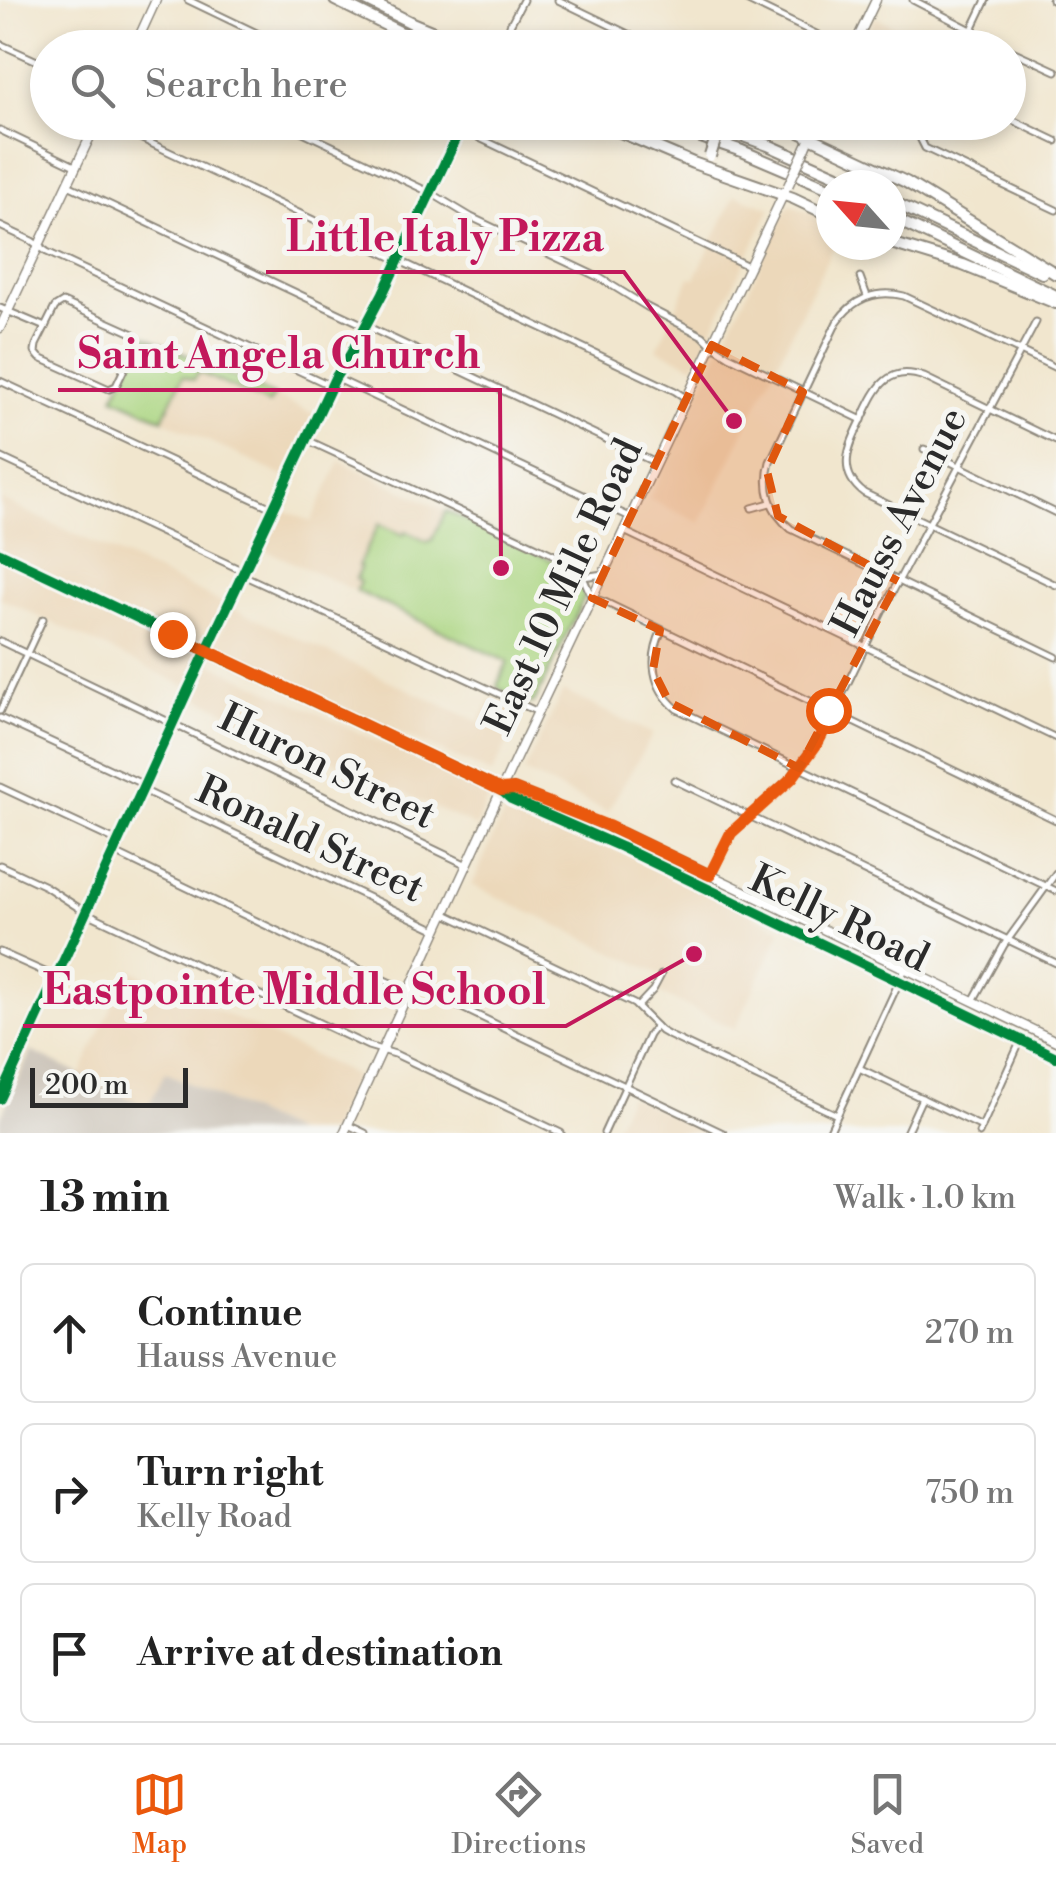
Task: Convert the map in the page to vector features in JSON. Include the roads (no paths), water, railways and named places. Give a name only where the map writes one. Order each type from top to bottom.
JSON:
[{"type":"highway","points":[[335,0],[394,30]]},
{"type":"highway","points":[[366,0],[429,30]]},
{"type":"highway","points":[[365,16],[383,30]]},
{"type":"highway","points":[[412,23],[433,30]]},
{"type":"highway","points":[[640,140],[713,170],[785,190],[816,208]]},
{"type":"highway","points":[[708,140],[816,183]]},
{"type":"highway","points":[[713,170],[709,162],[716,140]]},
{"type":"highway","points":[[752,140],[823,170]]},
{"type":"highway","points":[[805,140],[863,170]]},
{"type":"highway","points":[[906,186],[922,191],[1056,277]]},
{"type":"highway","points":[[906,208],[1056,277]]},
{"type":"highway","points":[[906,225],[1056,300]]},
{"type":"highway","points":[[906,247],[963,264],[1056,300]]},
{"type":"street","points":[[188,0],[250,30]]},
{"type":"street","points":[[510,26],[522,0]]},
{"type":"street","points":[[558,0],[620,30]]},
{"type":"street","points":[[746,0],[810,30]]},
{"type":"street","points":[[859,30],[876,0]]},
{"type":"street","points":[[912,0],[969,30]]},
{"type":"street","points":[[971,30],[986,0]]},
{"type":"street","points":[[141,30],[152,1]]},
{"type":"street","points":[[0,44],[30,58]]},
{"type":"street","points":[[1026,57],[1056,71]]},
{"type":"street","points":[[1026,127],[1056,141]]},
{"type":"street","points":[[0,130],[76,166]]},
{"type":"street","points":[[0,328],[4,309],[89,140]]},
{"type":"street","points":[[144,140],[687,399]]},
{"type":"street","points":[[320,140],[600,278],[743,362],[862,420]]},
{"type":"street","points":[[0,1099],[3,1085],[243,573],[456,140]]},
{"type":"street","points":[[491,140],[750,267]]},
{"type":"street","points":[[920,140],[924,148],[1056,210]]},
{"type":"street","name":"East 10 Mile Road","points":[[346,1129],[501,790],[808,142]]},
{"type":"street","points":[[68,185],[656,463]]},
{"type":"street","points":[[0,226],[326,384],[342,381],[630,518]]},
{"type":"street","points":[[860,277],[866,296]]},
{"type":"street","points":[[1056,368],[904,296],[866,296],[836,322],[770,462],[766,481],[770,503],[791,529],[1056,657]]},
{"type":"street","points":[[63,302],[132,334],[136,344],[116,386],[109,390],[40,358],[36,346],[46,327],[55,307],[63,302]]},
{"type":"street","points":[[4,309],[46,327]]},
{"type":"street","name":"Hauss Avenue","points":[[704,888],[731,833],[800,768],[823,734],[898,581],[1036,322]]},
{"type":"street","points":[[1056,440],[924,377],[904,373],[880,385],[847,452],[846,467],[864,492],[1056,585]]},
{"type":"street","points":[[0,381],[274,509]]},
{"type":"street","points":[[307,440],[563,559],[584,578],[592,598],[1056,820]]},
{"type":"street","points":[[924,450],[1056,512]]},
{"type":"street","points":[[0,457],[538,712]]},
{"type":"street","points":[[752,508],[770,503]]},
{"type":"street","points":[[624,531],[1056,738]]},
{"type":"street","name":"Kelly Road","points":[[0,553],[1056,1057]]},
{"type":"street","points":[[584,578],[603,574]]},
{"type":"street","points":[[0,714],[42,619]]},
{"type":"street","points":[[662,630],[653,665],[656,682],[669,702],[1056,892]]},
{"type":"street","name":"Huron Street","points":[[0,641],[467,865]]},
{"type":"street","name":"Ronald Street","points":[[0,714],[140,783],[147,792],[437,930]]},
{"type":"street","points":[[674,780],[1056,963]]},
{"type":"street","points":[[0,787],[118,842]]},
{"type":"street","name":"Kelly Road","points":[[501,790],[514,789],[608,826],[1056,1041]]},
{"type":"street","points":[[564,823],[569,816],[592,825],[608,826]]},
{"type":"street","points":[[621,848],[628,846],[650,856],[654,852],[651,846]]},
{"type":"street","points":[[113,852],[314,948],[410,988],[723,1133]]},
{"type":"street","points":[[0,865],[46,886],[86,912],[561,1133]]},
{"type":"street","points":[[973,1000],[1007,940],[1056,873]]},
{"type":"street","points":[[444,913],[638,1006],[668,1034],[837,1116]]},
{"type":"street","points":[[0,952],[56,977]]},
{"type":"street","points":[[829,1133],[905,969]]},
{"type":"street","points":[[638,1006],[660,975]]},
{"type":"street","points":[[604,1133],[656,1026]]},
{"type":"street","points":[[859,1068],[981,1130],[1022,1040]]},
{"type":"street","points":[[906,1133],[922,1098]]},
{"type":"street","points":[[346,1129],[365,1133]]},
{"type":"place","name":"Little Italy Pizza","points":[[734,421]]},
{"type":"place","name":"Saint Angela Church","points":[[501,568]]},
{"type":"place","name":"Eastpointe Middle School","points":[[694,954]]}]
